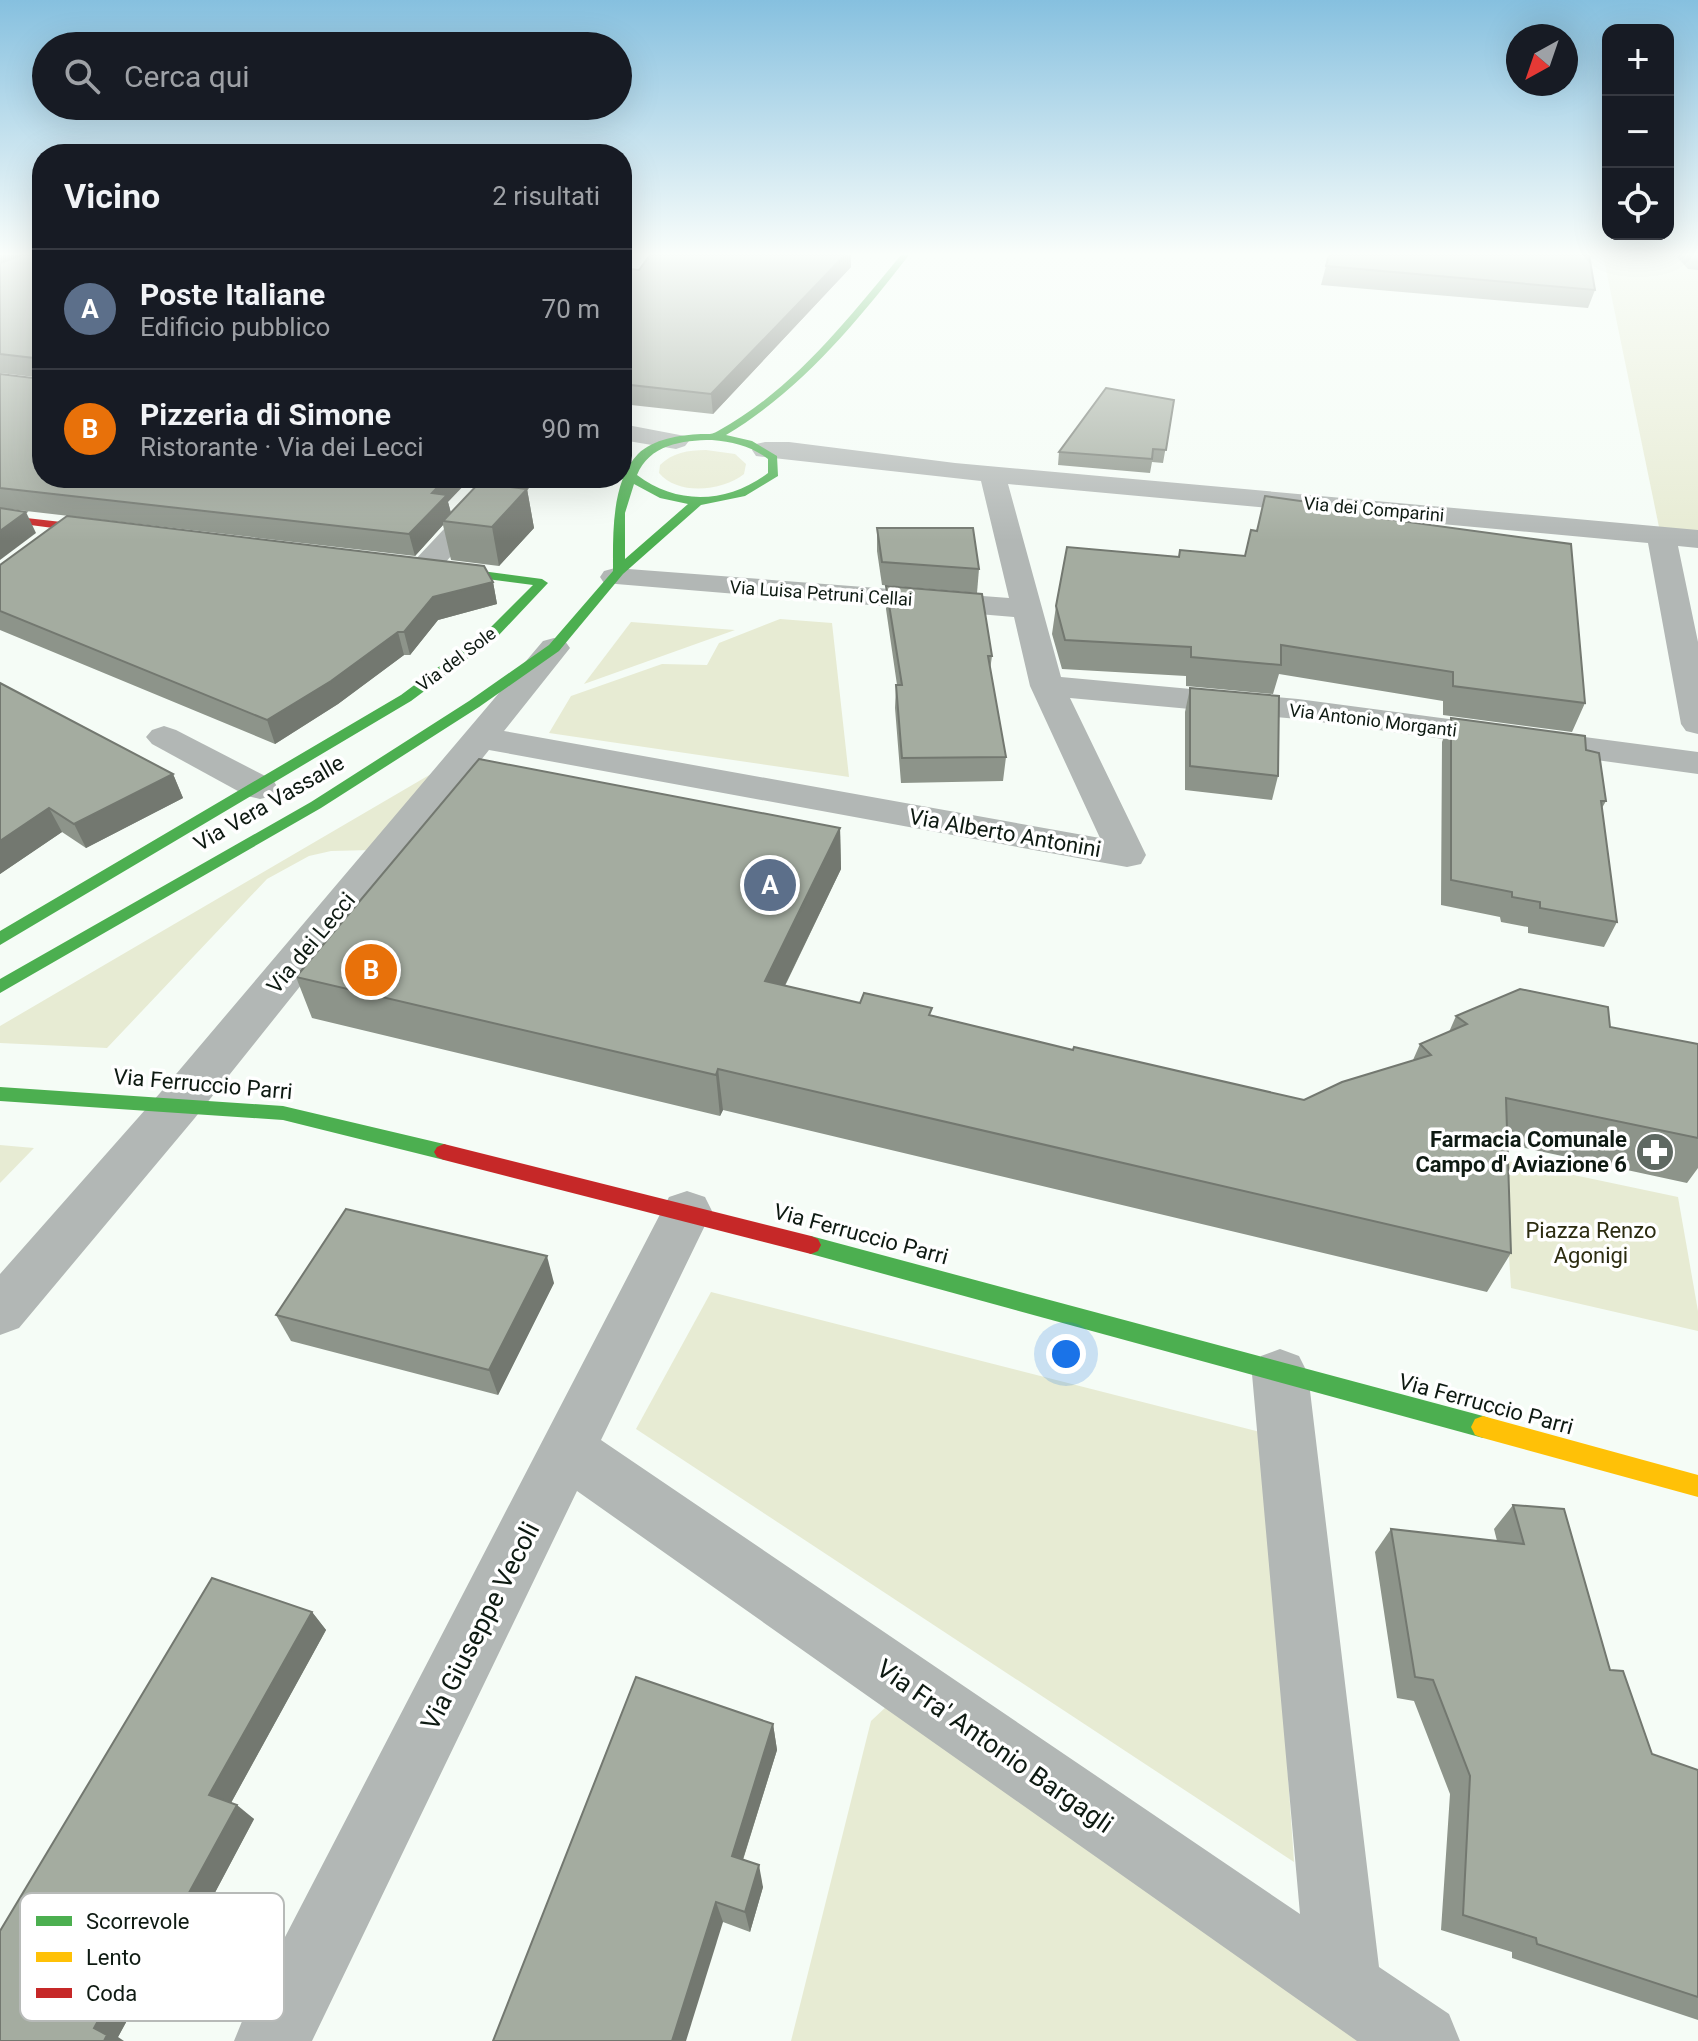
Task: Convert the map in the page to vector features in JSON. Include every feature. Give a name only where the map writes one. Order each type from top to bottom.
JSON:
[{"type":"street","points":[[716,437],[742,425],[791,388],[823,350]]},
{"type":"street","points":[[632,471],[641,486],[659,495],[699,500],[737,496],[765,483],[776,468],[767,440],[791,388]]},
{"type":"street","points":[[632,434],[676,441]]},
{"type":"street","points":[[632,463],[649,449],[676,441],[716,437],[767,440]]},
{"type":"street","name":"Via dei Comparini","points":[[767,440],[955,471]]},
{"type":"street","name":"Via dei Comparini","points":[[765,483],[831,474],[992,473],[1698,539]]},
{"type":"street","name":"Via Alberto Antonini","points":[[482,738],[1127,855],[1047,686],[992,473]]},
{"type":"street","points":[[417,567],[497,488]]},
{"type":"street","points":[[617,574],[619,513],[624,488]]},
{"type":"street","name":"Via dei Lecci","points":[[0,1312],[177,1106],[617,574],[699,500]]},
{"type":"street","points":[[0,518],[130,534]]},
{"type":"street","points":[[34,552],[68,527]]},
{"type":"street","points":[[1661,535],[1698,724]]},
{"type":"street","name":"Via del Sole","points":[[0,939],[370,721],[505,622],[542,583],[417,567]]},
{"type":"street","name":"Via Luisa Petruni Cellai","points":[[617,574],[1027,609]]},
{"type":"street","name":"Via Vera Vassalle","points":[[0,987],[316,805],[427,735],[554,648]]},
{"type":"street","name":"Via Antonio Morganti","points":[[1047,686],[1298,709],[1698,763]]},
{"type":"street","points":[[164,737],[260,788]]},
{"type":"street","name":"Via Ferruccio Parri","points":[[0,1094],[283,1113],[687,1211],[1698,1486]]},
{"type":"street","name":"Via Giuseppe Vecoli","points":[[284,2017],[687,1211]]},
{"type":"street","points":[[1280,1374],[1344,1987]]},
{"type":"street","name":"Via Fra' Antonio Bargagli","points":[[567,1450],[1422,2041]]},
{"type":"street","name":"Via Giuseppe Vecoli","points":[[272,2041],[282,2021]]},
{"type":"green space","points":[[1623,350],[1698,350],[1698,531],[1659,527]]},
{"type":"green space","points":[[706,450],[735,454],[746,464],[744,474],[725,484],[689,488],[667,480],[659,473],[660,465],[675,455]]},
{"type":"green space","points":[[780,619],[832,623],[849,777],[549,733],[571,696],[662,664],[707,665],[719,643]]},
{"type":"green space","points":[[631,622],[735,630],[584,684]]},
{"type":"green space","points":[[443,767],[372,850],[331,851],[309,856],[267,879],[107,1048],[0,1043],[0,1026]]},
{"type":"green space","points":[[0,1145],[34,1148],[0,1183]]},
{"type":"green space","name":"Piazza Renzo Agonigi","points":[[1503,1160],[1678,1197],[1698,1311],[1698,1331],[1511,1288]]},
{"type":"green space","points":[[711,1292],[1264,1433],[1294,1862],[636,1429]]},
{"type":"green space","points":[[888,1705],[1365,2041],[791,2041],[871,1721]]},
{"type":"building","points":[[0,350],[32,350],[32,358],[0,354]]},
{"type":"building","points":[[632,350],[753,350],[711,394],[632,385]]},
{"type":"building","points":[[0,374],[32,378],[32,488],[437,488],[432,493],[447,495],[409,534],[0,488]]},
{"type":"building","points":[[1106,388],[1174,400],[1166,450],[1153,449],[1152,459],[1059,452]]},
{"type":"building","points":[[474,488],[527,489],[492,527],[443,521]]},
{"type":"building","points":[[1265,496],[1372,511],[1371,517],[1571,544],[1585,703],[1453,686],[1453,672],[1281,645],[1281,665],[1191,657],[1191,647],[1065,640],[1056,606],[1067,547],[1179,557],[1180,550],[1245,556],[1251,530],[1257,531]]},
{"type":"building","points":[[0,508],[26,512],[0,531]]},
{"type":"building","points":[[67,516],[484,566],[493,582],[433,597],[404,632],[398,632],[331,681],[267,720],[0,611],[0,565]]},
{"type":"building","points":[[877,528],[973,528],[979,569],[882,562]]},
{"type":"building","points":[[886,586],[982,594],[992,656],[988,656],[1006,757],[902,758],[896,685],[902,685]]},
{"type":"building","points":[[0,683],[173,774],[74,824],[49,808],[0,841]]},
{"type":"building","points":[[1190,688],[1279,696],[1278,776],[1190,766]]},
{"type":"building","points":[[1451,718],[1585,736],[1586,750],[1599,753],[1606,801],[1601,801],[1617,922],[1540,908],[1540,902],[1512,897],[1512,892],[1451,880]]},
{"type":"building","points":[[479,759],[840,828],[765,981],[860,1003],[864,993],[932,1008],[929,1015],[1304,1100],[1342,1082],[1431,1055],[1420,1044],[1467,1024],[1456,1016],[1520,989],[1608,1007],[1610,1027],[1698,1044],[1698,1138],[1506,1098],[1511,1253],[718,1069],[716,1075],[296,977]]},
{"type":"building","points":[[346,1209],[547,1256],[489,1370],[276,1315]]},
{"type":"building","points":[[1513,1505],[1564,1509],[1610,1670],[1623,1671],[1652,1754],[1698,1770],[1698,1997],[1537,1944],[1536,1938],[1463,1915],[1470,1776],[1433,1680],[1415,1677],[1391,1529],[1524,1544]]},
{"type":"building","points":[[212,1578],[312,1612],[209,1795],[237,1805],[189,1893],[23,1893]]},
{"type":"building","points":[[636,1677],[773,1724],[732,1856],[759,1865],[745,1912],[716,1902],[672,2041],[493,2041]]},
{"type":"building","points":[[20,1898],[20,2021],[98,2021],[94,2028],[107,2035],[104,2041],[0,2041],[0,1931]]},
{"type":"traffic: fast","points":[[716,437],[772,400],[825,350]]},
{"type":"traffic: fast","points":[[632,477],[646,488],[664,496],[702,501],[741,494],[774,474],[773,458],[757,447],[731,439],[702,437]]},
{"type":"traffic: fast","points":[[632,473],[635,465],[650,450],[669,442],[702,437]]},
{"type":"traffic: fast","points":[[619,571],[619,513],[627,488]]},
{"type":"traffic: fast","points":[[0,987],[316,805],[474,704],[554,648],[619,571],[699,500]]},
{"type":"traffic: fast","points":[[0,939],[406,698],[493,633],[542,583],[429,568]]},
{"type":"traffic: fast","points":[[0,1094],[283,1113],[444,1152]]},
{"type":"traffic: fast","points":[[811,1245],[1483,1427]]},
{"type":"traffic: slow","points":[[1483,1427],[1698,1486]]},
{"type":"traffic: jam","points":[[0,518],[114,532]]},
{"type":"traffic: jam","points":[[444,1152],[811,1245]]},
{"type":"place","name":"Poste Italiane","points":[[770,885]]},
{"type":"place","name":"Pizzeria di Simone","points":[[371,970]]},
{"type":"place","name":"Farmacia Comunale Campo d' Aviazione 6","points":[[1655,1152]]}]
